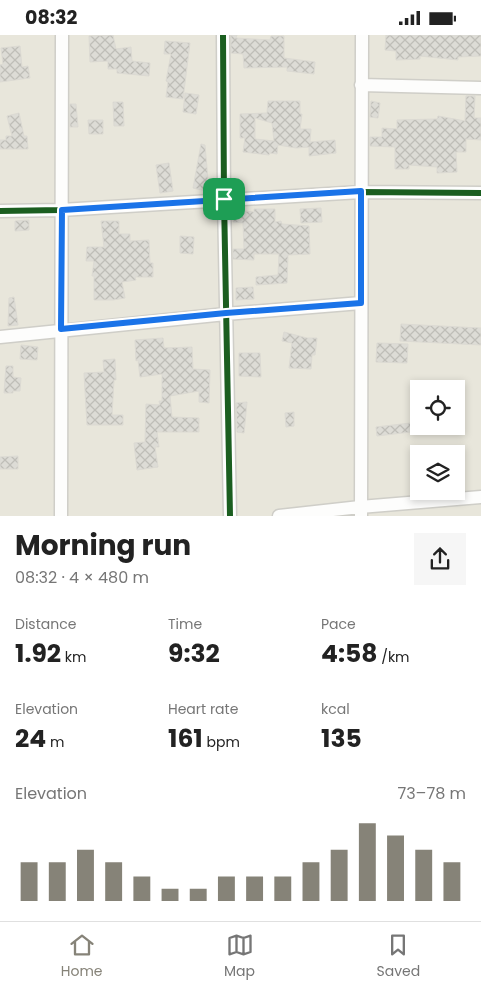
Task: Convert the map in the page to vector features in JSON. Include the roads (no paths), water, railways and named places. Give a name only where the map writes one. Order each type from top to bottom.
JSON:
[{"type":"street","points":[[61,516],[62,35]]},
{"type":"street","points":[[223,35],[230,516]]},
{"type":"street","points":[[360,511],[362,35]]},
{"type":"street","points":[[362,85],[481,88]]},
{"type":"street","points":[[0,211],[62,210],[361,191],[481,193]]},
{"type":"street","points":[[0,337],[61,329],[226,313],[361,303]]},
{"type":"street","points":[[279,516],[360,511],[481,497]]}]
